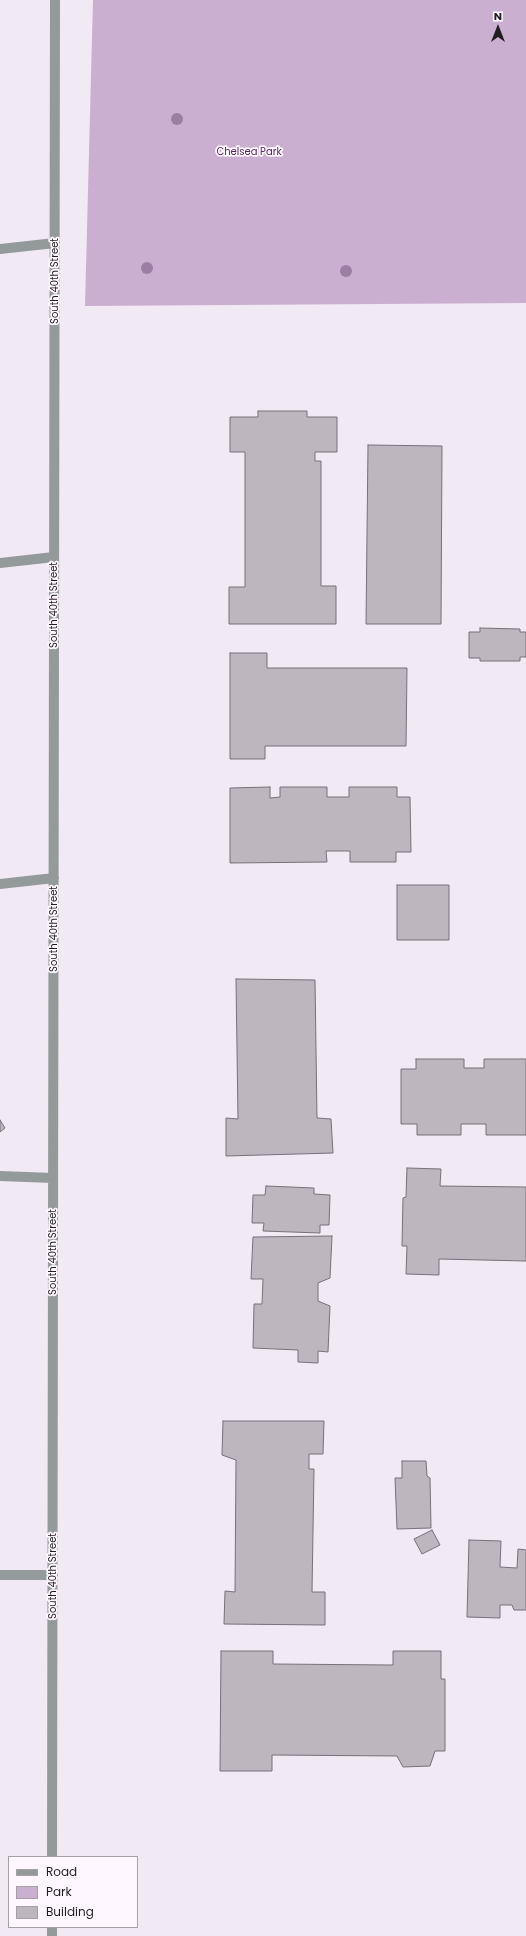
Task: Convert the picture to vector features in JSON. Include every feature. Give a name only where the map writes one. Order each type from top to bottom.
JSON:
[{"type":"street","name":"South 40th Street","points":[[52,1856],[55,0]]},
{"type":"street","points":[[0,249],[55,242]]},
{"type":"street","points":[[0,563],[54,557]]},
{"type":"street","points":[[0,884],[54,878]]},
{"type":"street","points":[[0,1176],[53,1178]]},
{"type":"street","points":[[0,1575],[53,1575]]},
{"type":"green space","name":"Chelsea Park","points":[[93,0],[526,0],[526,303],[85,306]]},
{"type":"building","points":[[258,411],[307,411],[307,417],[337,417],[337,452],[315,452],[315,461],[321,461],[321,586],[336,586],[336,624],[229,624],[229,587],[245,587],[245,452],[230,452],[230,417],[258,417]]},
{"type":"building","points":[[368,445],[442,446],[441,624],[366,624]]},
{"type":"building","points":[[480,628],[520,629],[520,632],[526,632],[526,657],[520,657],[520,661],[480,661],[480,658],[469,658],[469,632],[480,632]]},
{"type":"building","points":[[230,653],[267,653],[267,668],[407,668],[406,746],[265,746],[265,759],[230,759]]},
{"type":"building","points":[[270,787],[270,798],[280,797],[280,787],[327,787],[327,797],[349,797],[349,787],[397,787],[397,797],[410,797],[411,852],[396,852],[396,862],[350,862],[350,851],[326,851],[327,862],[230,863],[230,788]]},
{"type":"building","points":[[397,885],[449,885],[449,940],[397,940]]},
{"type":"building","points":[[236,979],[315,980],[317,1118],[331,1119],[333,1153],[226,1156],[226,1118],[238,1119]]},
{"type":"building","points":[[416,1059],[464,1059],[464,1068],[484,1068],[484,1059],[526,1059],[526,1135],[486,1135],[486,1124],[461,1124],[461,1135],[417,1135],[417,1124],[401,1124],[401,1069],[416,1069]]},
{"type":"building","points":[[0,1120],[5,1128],[0,1132]]},
{"type":"building","points":[[407,1168],[441,1169],[440,1186],[526,1187],[526,1261],[439,1259],[439,1275],[406,1274],[407,1246],[402,1246],[403,1198],[406,1197]]},
{"type":"building","points":[[266,1186],[314,1188],[314,1194],[330,1195],[329,1225],[320,1225],[320,1233],[263,1231],[264,1223],[252,1223],[253,1195],[265,1195]]},
{"type":"building","points":[[332,1236],[330,1278],[318,1283],[318,1301],[330,1306],[328,1352],[318,1351],[318,1363],[298,1362],[298,1350],[253,1348],[254,1304],[262,1304],[263,1279],[251,1279],[253,1237]]},
{"type":"building","points":[[223,1421],[324,1421],[323,1454],[309,1454],[309,1469],[314,1469],[312,1592],[325,1592],[325,1625],[224,1624],[225,1591],[235,1592],[236,1460],[222,1455]]},
{"type":"building","points":[[402,1461],[426,1461],[427,1476],[430,1478],[431,1528],[397,1529],[395,1478],[402,1478]]},
{"type":"building","points":[[432,1530],[440,1545],[422,1554],[414,1539]]},
{"type":"building","points":[[469,1540],[501,1541],[500,1567],[517,1568],[518,1549],[526,1550],[526,1610],[514,1610],[512,1605],[500,1605],[500,1618],[467,1617]]},
{"type":"building","points":[[221,1651],[273,1651],[273,1664],[393,1665],[393,1651],[441,1651],[441,1679],[445,1679],[445,1751],[435,1751],[430,1766],[403,1767],[397,1756],[272,1755],[272,1771],[220,1771]]}]
